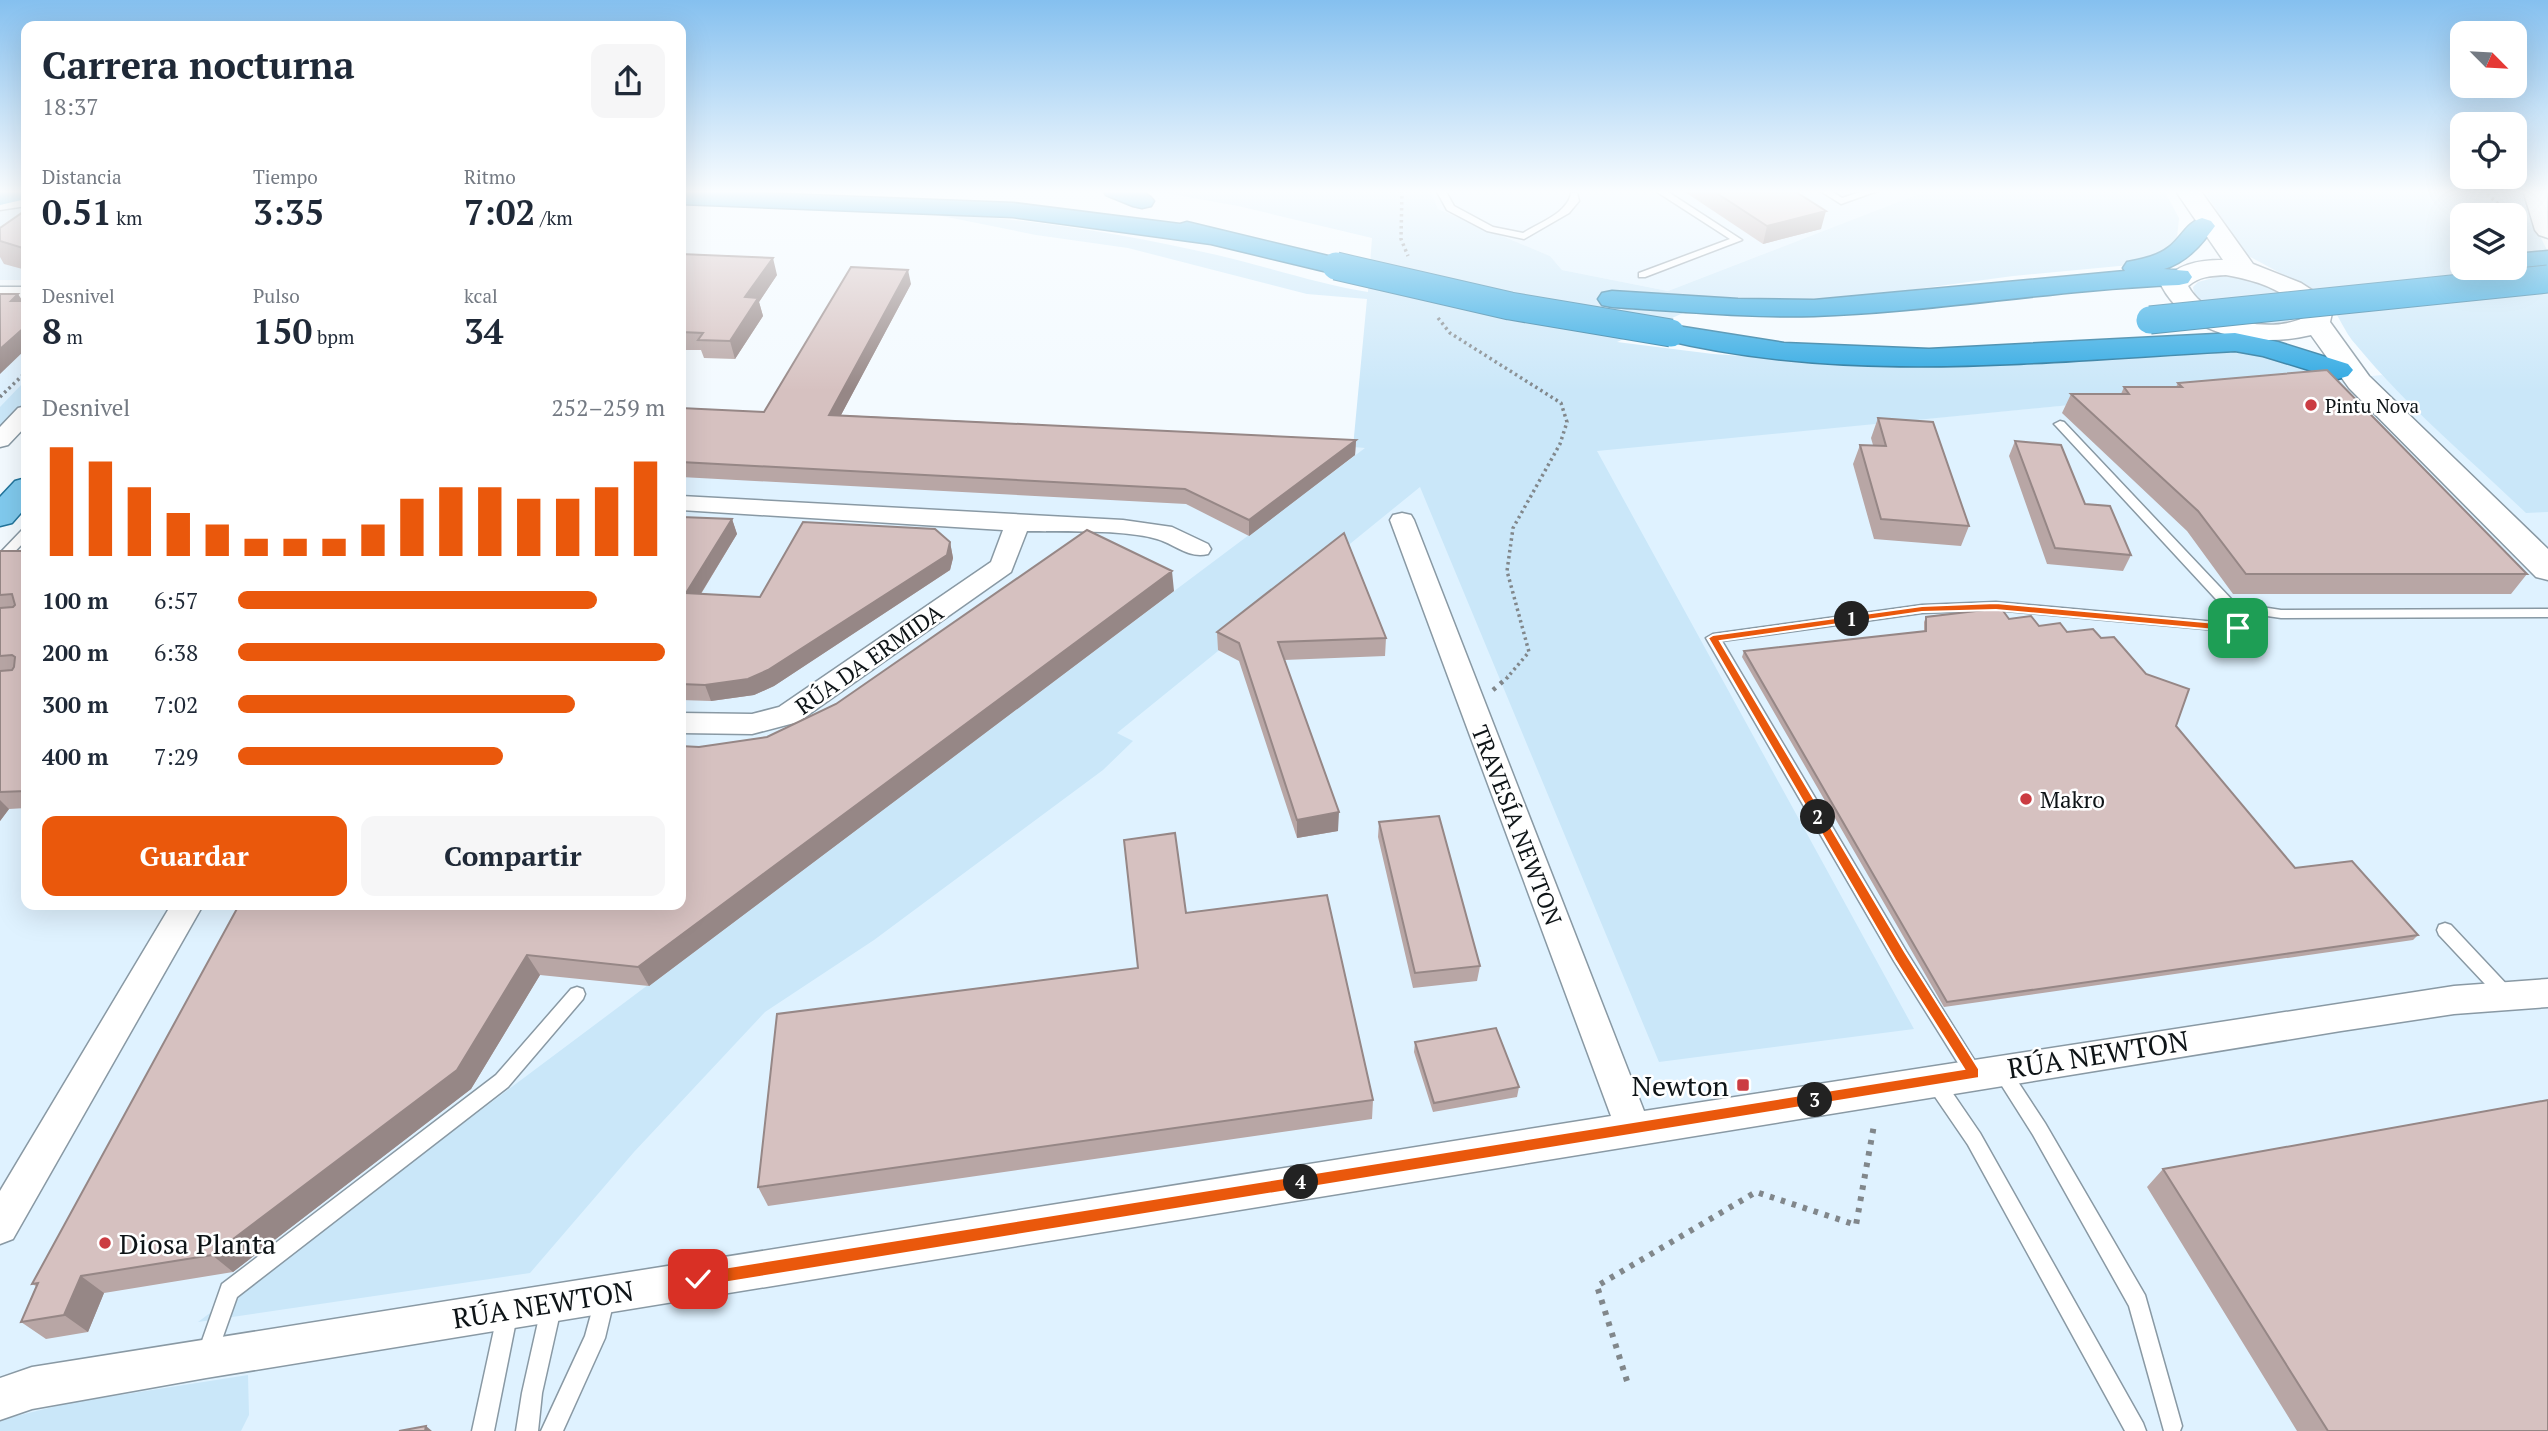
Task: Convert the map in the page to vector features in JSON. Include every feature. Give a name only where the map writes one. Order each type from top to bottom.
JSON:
[{"type":"highway","points":[[1344,257],[1710,313],[1797,319],[1927,318],[2143,310],[2548,279]]},
{"type":"highway","points":[[1344,257],[1510,306],[1784,352],[1929,358],[2235,342],[2269,348],[2348,376]]},
{"type":"highway","points":[[2054,285],[2074,277],[2161,262],[2171,257]]},
{"type":"highway","points":[[2527,261],[2548,259]]},
{"type":"highway","points":[[1671,333],[1857,341],[1972,337],[2143,310],[2450,269]]},
{"type":"highway","points":[[1612,299],[1730,307],[1814,308],[2185,274]]},
{"type":"highway","points":[[2062,351],[2260,332]]},
{"type":"main road","points":[[2199,257],[2199,263],[2174,285],[2177,295],[2187,305],[2213,320],[2260,332],[2348,376]]},
{"type":"main road","points":[[2232,257],[2244,271]]},
{"type":"main road","points":[[2185,274],[2224,268],[2244,271],[2265,276],[2302,293],[2314,303],[2318,313],[2316,322],[2308,328],[2260,332]]},
{"type":"main road","points":[[2316,322],[2348,376],[2548,569]]},
{"type":"main road","points":[[0,484],[21,462]]},
{"type":"main road","points":[[0,516],[21,493]]},
{"type":"main road","points":[[0,542],[21,521]]},
{"type":"street","points":[[0,285],[21,286]]},
{"type":"street","points":[[0,293],[21,293]]},
{"type":"street","points":[[0,440],[21,418]]},
{"type":"street","points":[[0,459],[21,438]]},
{"type":"street","points":[[686,503],[1123,527],[1163,532],[1199,549]]},
{"type":"street","name":"TRAVESÍA NEWTON","points":[[1402,520],[1633,1128]]},
{"type":"street","name":"RÚA DA ERMIDA","points":[[686,723],[752,724],[788,715],[1002,566],[1018,523]]},
{"type":"street","points":[[0,1226],[184,910]]},
{"type":"street","name":"RÚA NEWTON","points":[[11,1391],[1988,1072],[2454,1000],[2548,993]]},
{"type":"lane","points":[[1642,275],[1691,257]]},
{"type":"lane","points":[[2060,424],[2231,607],[2281,614],[2548,613]]},
{"type":"lane","points":[[0,559],[21,538]]},
{"type":"lane","points":[[0,559],[21,558]]},
{"type":"lane","points":[[2172,1426],[2138,1303],[2039,1129],[1988,1072],[1900,956],[1713,638],[1922,609],[1996,606],[2238,628]]},
{"type":"lane","points":[[2445,930],[2507,996]]},
{"type":"lane","points":[[206,1358],[229,1291],[502,1081],[577,994]]},
{"type":"lane","points":[[1934,1081],[1974,1139],[2136,1430]]},
{"type":"lane","points":[[552,1431],[595,1338],[606,1294]]},
{"type":"lane","points":[[527,1431],[532,1393],[553,1303]]},
{"type":"lane","points":[[483,1431],[509,1310]]},
{"type":"path","points":[[1409,257],[1411,262]]},
{"type":"path","points":[[1436,316],[1450,333],[1561,402],[1567,422],[1560,444],[1514,528],[1508,560],[1507,571],[1529,652],[1504,682],[1471,703]]},
{"type":"path","points":[[0,397],[21,377]]},
{"type":"path","points":[[1627,1381],[1597,1286],[1756,1192],[1856,1225],[1874,1125]]},
{"type":"shaded area","points":[[0,257],[21,257],[21,280],[0,280]]},
{"type":"shaded area","points":[[1162,257],[1224,257],[1368,292],[1371,257],[1551,257],[1562,270],[1668,291],[1756,257],[2152,257],[2130,265],[2013,276],[1843,299],[1805,301],[1720,297],[1617,342],[1713,354],[1875,365],[2246,350],[2317,372],[2327,380],[1597,451],[1914,1029],[1659,1062],[1420,487],[1117,733],[1133,741],[1103,770],[874,940],[765,1012],[634,1152],[530,1273],[198,1322],[1365,448],[1353,447],[1367,299],[1307,294]]},
{"type":"shaded area","points":[[1551,257],[1756,257],[1668,291],[1562,270]]},
{"type":"shaded area","points":[[2250,257],[2450,257],[2450,280],[2527,280],[2527,257],[2548,257],[2548,512],[2526,513],[2417,411],[2352,340],[2325,297]]},
{"type":"shaded area","points":[[2220,276],[2252,280],[2282,291],[2299,313],[2289,320],[2275,324],[2222,315],[2207,307],[2197,297],[2193,287],[2198,282]]},
{"type":"shaded area","points":[[0,302],[21,303],[21,412],[0,434]]},
{"type":"shaded area","points":[[2382,375],[2526,512],[2548,512],[2548,1431],[0,1431],[0,575],[21,553],[21,910],[686,910],[686,407],[1353,447],[1597,450]]},
{"type":"shaded area","points":[[21,385],[21,412],[0,432],[0,407]]},
{"type":"shaded area","points":[[248,1375],[249,1415],[241,1431],[0,1431],[0,1420],[69,1403]]},
{"type":"building","points":[[686,257],[773,258],[745,297],[758,298],[730,341],[698,340],[703,333],[686,332]]},
{"type":"building","points":[[851,267],[908,270],[829,415],[1356,440],[1249,520],[1185,489],[686,462],[686,408],[764,412]]},
{"type":"building","points":[[0,294],[18,294],[11,301],[21,301],[21,330],[0,349]]},
{"type":"building","points":[[2327,370],[2527,574],[2246,574],[2198,511],[2071,394],[2129,394],[2124,387],[2182,387],[2178,383]]},
{"type":"building","points":[[1878,418],[1933,422],[1969,526],[1881,519],[1860,445],[1886,446]]},
{"type":"building","points":[[2015,441],[2061,445],[2085,504],[2110,506],[2131,555],[2055,548]]},
{"type":"building","points":[[686,517],[732,519],[686,593]]},
{"type":"building","points":[[803,522],[935,529],[950,542],[947,555],[768,670],[748,679],[705,685],[686,684],[686,593],[760,597]]},
{"type":"building","points":[[1087,530],[1172,571],[638,967],[527,955],[457,1070],[212,1255],[81,1276],[64,1315],[21,1322],[38,1283],[32,1284],[236,910],[686,910],[686,746],[699,747],[767,737],[836,704]]},
{"type":"building","points":[[1344,533],[1386,638],[1278,642],[1339,812],[1297,820],[1239,643],[1217,632]]},
{"type":"building","points":[[0,551],[21,551],[21,791],[0,792],[0,671],[12,670],[15,657],[0,656],[0,608],[15,605],[12,594],[0,595]]},
{"type":"building","name":"Makro","points":[[2001,608],[2009,619],[2031,616],[2039,626],[2060,623],[2067,632],[2093,629],[2101,638],[2114,637],[2146,674],[2189,689],[2176,726],[2295,868],[2352,861],[2418,935],[1947,1002],[1744,651],[1926,631],[1926,617]]},
{"type":"building","points":[[1439,816],[1480,966],[1415,973],[1379,822]]},
{"type":"building","points":[[1175,833],[1186,913],[1327,895],[1373,1100],[758,1187],[777,1014],[1138,968],[1124,840]]},
{"type":"building","points":[[1496,1028],[1519,1087],[1434,1103],[1415,1042]]},
{"type":"building","points":[[2548,1100],[2548,1431],[2328,1431],[2163,1169]]},
{"type":"building","points":[[426,1426],[425,1431],[399,1431]]},
{"type":"place","name":"Pintu Nova","points":[[2311,405]]},
{"type":"place","name":"Makro","points":[[2026,799]]},
{"type":"place","name":"Newton","points":[[1743,1085]]},
{"type":"place","name":"Diosa Planta","points":[[105,1243]]},
{"type":"route","points":[[698,1279],[1974,1074],[1900,956],[1713,638],[1922,609],[1996,606],[2238,628]]}]
